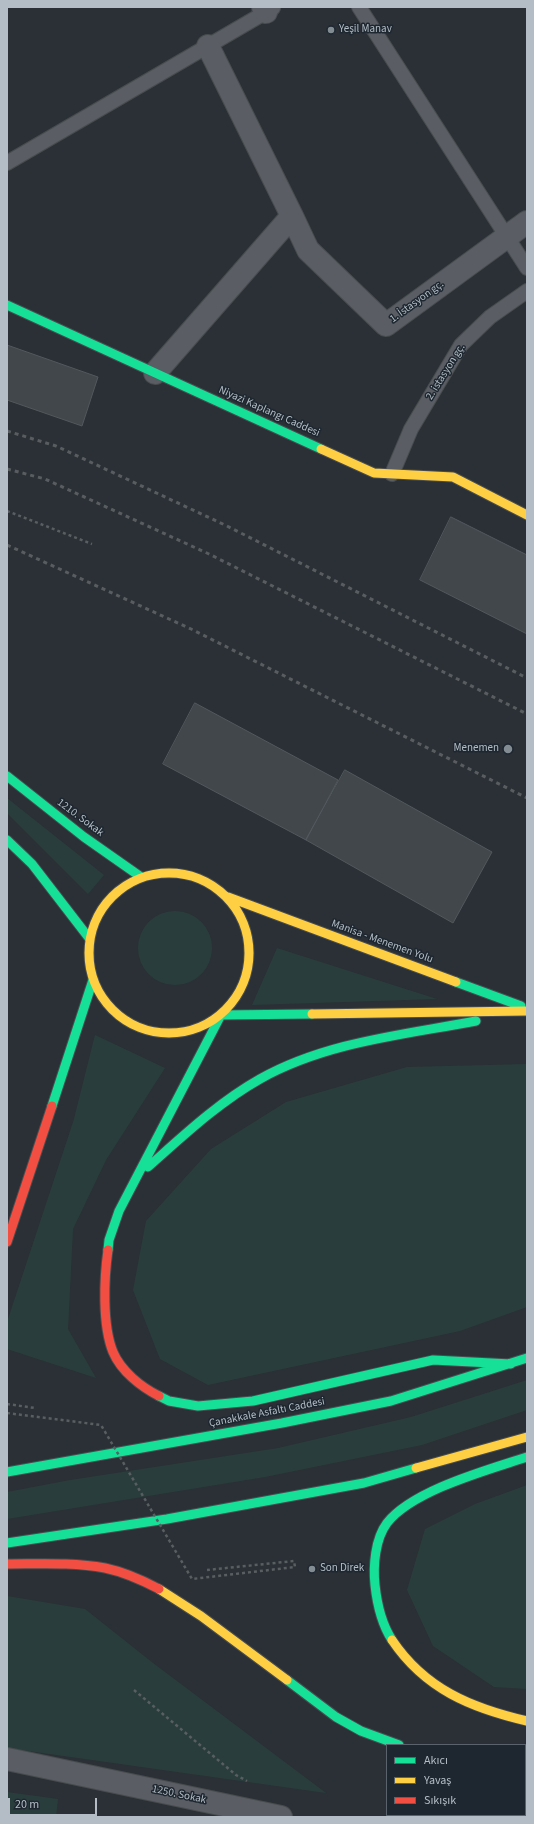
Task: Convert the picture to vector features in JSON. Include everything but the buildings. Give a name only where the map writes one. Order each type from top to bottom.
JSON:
[{"type":"main road","name":"Niyazi Kaplangı Caddesi","points":[[7,306],[374,473],[453,477],[527,515]]},
{"type":"main road","name":"1210. Sokak","points":[[7,776],[84,837],[141,877]]},
{"type":"main road","points":[[7,840],[32,864],[89,938]]},
{"type":"main road","name":"Manisa - Menemen Yolu","points":[[228,897],[240,915],[248,936],[250,958],[246,979],[236,998],[221,1015],[203,1026],[181,1033],[159,1033],[138,1027],[118,1016],[103,999],[93,980],[88,959],[89,938],[99,912],[117,891],[141,877],[164,872],[188,874],[209,883],[228,897],[527,1010]]},
{"type":"main road","points":[[7,1242],[93,980]]},
{"type":"main road","points":[[511,1364],[433,1360],[253,1400],[198,1406],[169,1401],[149,1391],[129,1375],[113,1352],[107,1330],[104,1302],[104,1275],[109,1240],[119,1211],[221,1015],[527,1010]]},
{"type":"main road","points":[[138,1176],[176,1142],[237,1095],[276,1071],[338,1048],[527,1010]]},
{"type":"main road","name":"Çanakkale Asfaltı Caddesi","points":[[7,1472],[282,1423],[391,1401],[527,1358]]},
{"type":"main road","points":[[7,1544],[167,1519],[364,1483],[527,1437]]},
{"type":"main road","points":[[527,1457],[454,1483],[412,1503],[388,1522],[377,1548],[374,1571],[374,1596],[383,1625],[398,1652],[422,1676],[445,1693],[468,1704],[496,1716],[527,1722]]},
{"type":"main road","points":[[7,1564],[73,1565],[105,1568],[135,1577],[166,1592],[201,1616],[336,1717],[361,1731],[396,1744]]},
{"type":"street","name":"1. İstasyon gç.","points":[[208,46],[308,250],[386,325],[507,236]]},
{"type":"street","points":[[155,373],[292,216]]},
{"type":"street","points":[[507,236],[527,222]]},
{"type":"street","name":"1250. Sokak","points":[[7,1759],[281,1817]]},
{"type":"lane","points":[[359,7],[527,268]]},
{"type":"lane","points":[[7,164],[268,9]]},
{"type":"lane","name":"2. istasyon gç.","points":[[392,474],[411,429],[461,345],[490,317],[527,291]]},
{"type":"path","points":[[7,511],[92,544]]},
{"type":"path","points":[[7,1404],[35,1408]]},
{"type":"path","points":[[7,1413],[101,1425],[192,1578],[295,1567],[294,1560],[208,1570]]},
{"type":"path","points":[[134,1690],[236,1775],[248,1782]]},
{"type":"shaded area","points":[[7,798],[104,875],[88,894],[7,813]]},
{"type":"shaded area","points":[[175,911],[189,914],[201,922],[209,934],[212,948],[209,962],[201,974],[189,982],[175,985],[161,982],[149,974],[141,962],[138,948],[141,934],[149,922],[161,914]]},
{"type":"shaded area","points":[[277,948],[437,999],[252,1005]]},
{"type":"shaded area","points":[[95,1035],[165,1068],[106,1160],[73,1229],[68,1329],[96,1378],[7,1349],[7,1322],[74,1119]]},
{"type":"shaded area","points":[[527,1064],[527,1307],[460,1331],[208,1385],[160,1359],[133,1290],[146,1221],[211,1149],[286,1102],[407,1067]]},
{"type":"shaded area","points":[[527,1380],[527,1410],[422,1445],[265,1477],[7,1519],[7,1492],[70,1480],[278,1448],[411,1417]]},
{"type":"shaded area","points":[[527,1485],[527,1689],[494,1687],[433,1646],[407,1590],[425,1529],[475,1504]]},
{"type":"shaded area","points":[[7,1596],[85,1609],[153,1663],[326,1793],[7,1748]]},
{"type":"shaded area","points":[[7,1792],[58,1799],[56,1817],[7,1817]]},
{"type":"railway","points":[[7,431],[56,446],[225,525],[527,678]]},
{"type":"railway","points":[[7,469],[45,479],[209,554],[527,714]]},
{"type":"railway","points":[[7,545],[191,629],[527,798]]},
{"type":"traffic: fast","points":[[7,305],[321,449]]},
{"type":"traffic: fast","points":[[7,776],[84,837],[141,877]]},
{"type":"traffic: fast","points":[[7,840],[32,864],[89,938]]},
{"type":"traffic: fast","points":[[52,1106],[93,980]]},
{"type":"traffic: fast","points":[[456,982],[521,1006]]},
{"type":"traffic: fast","points":[[108,1250],[109,1240],[119,1211],[221,1015],[312,1014]]},
{"type":"traffic: fast","points":[[148,1167],[174,1143],[230,1098],[260,1079],[285,1066],[311,1056],[365,1041],[476,1021]]},
{"type":"traffic: fast","points":[[7,1472],[282,1423],[391,1401],[527,1358]]},
{"type":"traffic: fast","points":[[159,1396],[169,1401],[198,1406],[253,1401],[433,1360],[511,1364]]},
{"type":"traffic: fast","points":[[392,1640],[388,1634],[380,1613],[374,1578],[377,1545],[387,1523],[399,1511],[432,1491],[452,1482],[527,1457]]},
{"type":"traffic: fast","points":[[7,1543],[167,1519],[364,1483],[416,1468]]},
{"type":"traffic: fast","points":[[287,1680],[336,1717],[361,1731],[396,1744]]},
{"type":"traffic: slow","points":[[321,449],[374,473],[453,477],[527,515]]},
{"type":"traffic: slow","points":[[177,873],[192,876],[207,882],[226,896],[236,908],[243,922],[248,937],[249,953],[248,969],[243,984],[236,998],[226,1010],[214,1020],[192,1030],[177,1033],[161,1033],[146,1030],[124,1020],[112,1010],[102,998],[90,969],[89,945],[92,930],[102,908],[112,896],[124,886],[153,874],[177,873]]},
{"type":"traffic: slow","points":[[228,897],[456,982]]},
{"type":"traffic: slow","points":[[312,1014],[527,1011]]},
{"type":"traffic: slow","points":[[416,1468],[527,1437]]},
{"type":"traffic: slow","points":[[159,1589],[201,1616],[287,1680]]},
{"type":"traffic: slow","points":[[392,1640],[419,1672],[434,1684],[468,1703],[506,1716],[527,1721]]},
{"type":"traffic: jam","points":[[7,1242],[52,1106]]},
{"type":"traffic: jam","points":[[108,1250],[105,1301],[109,1341],[113,1352],[126,1372],[145,1388],[159,1396]]},
{"type":"traffic: jam","points":[[7,1564],[68,1564],[93,1566],[119,1572],[146,1582],[159,1589]]},
{"type":"place","name":"Yeşil Manav","points":[[331,30]]},
{"type":"place","name":"Menemen","points":[[508,749]]},
{"type":"place","name":"Son Direk","points":[[312,1569]]}]
